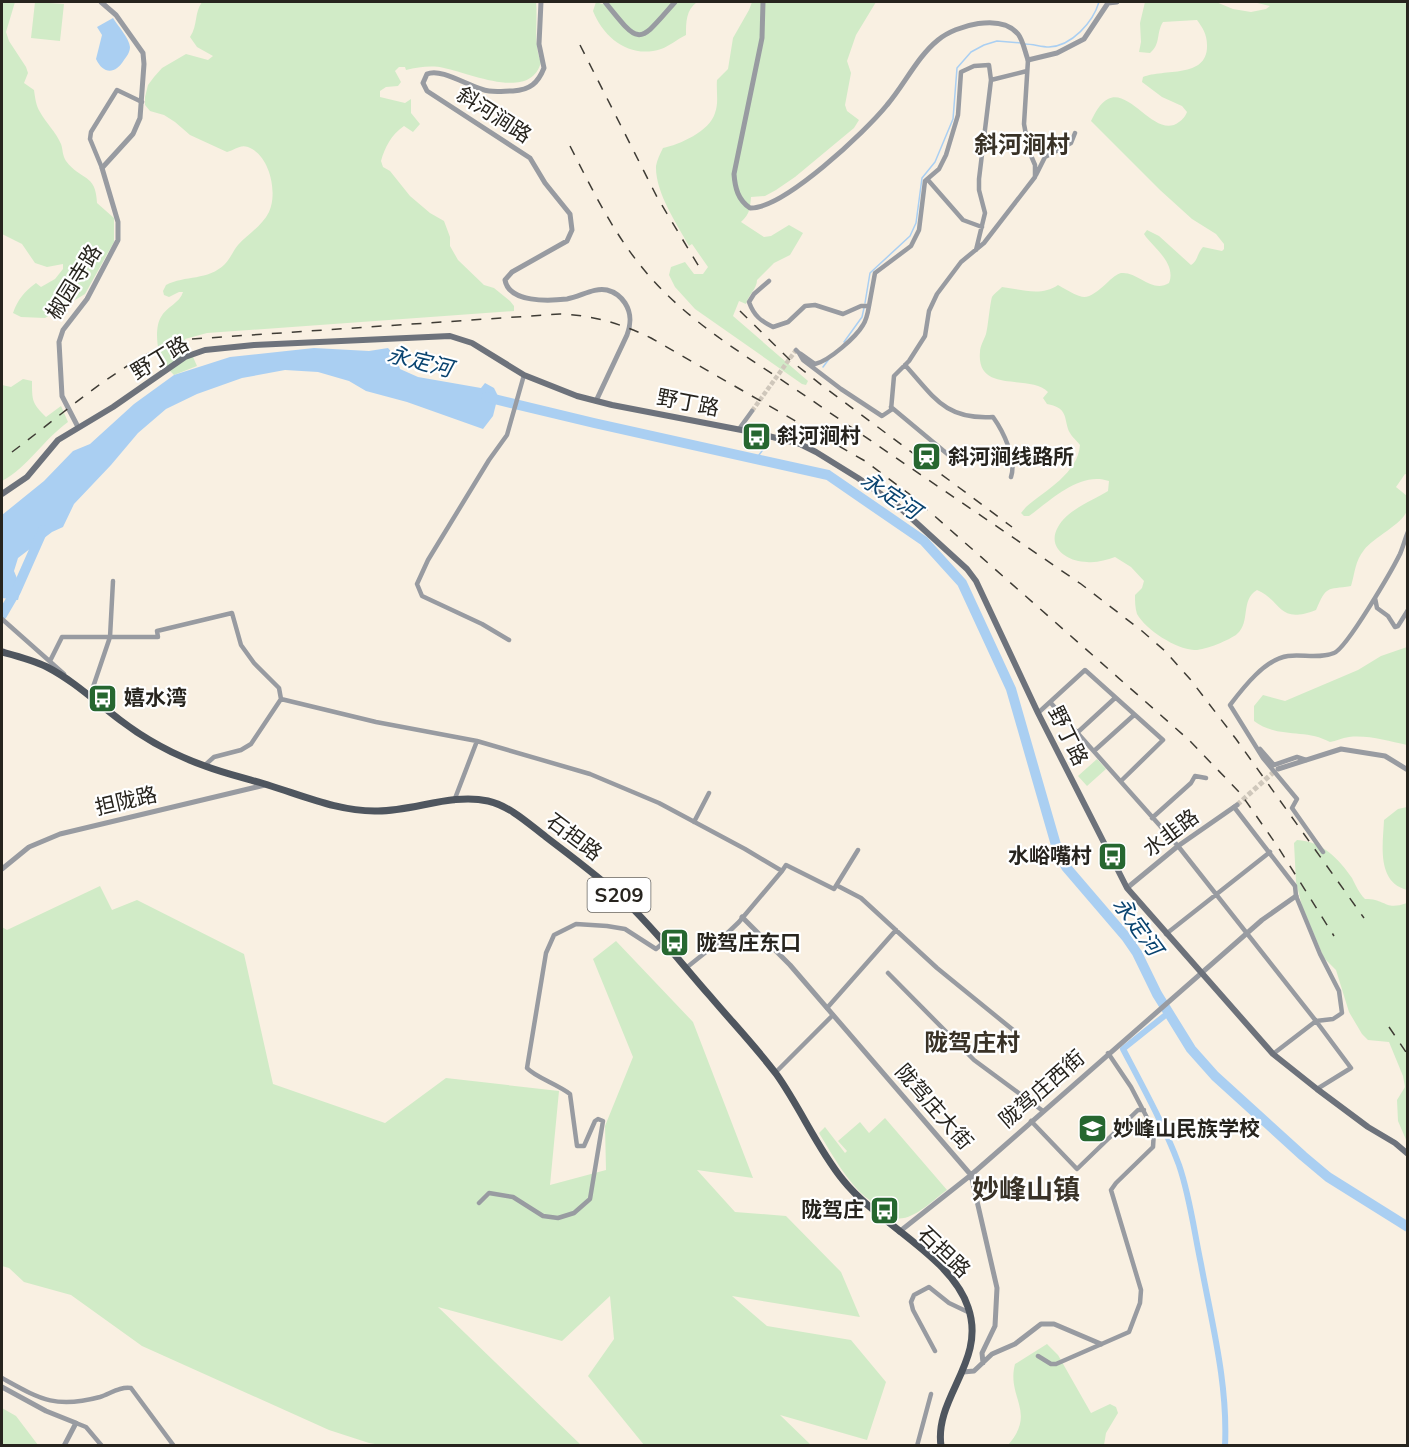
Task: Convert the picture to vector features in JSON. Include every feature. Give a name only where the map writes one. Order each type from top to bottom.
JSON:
[{"type":"main road","name":"野丁路","points":[[2,494],[27,477],[58,440],[185,357],[205,351],[254,345],[450,336],[472,343],[524,375],[577,396],[784,439],[816,452],[898,506],[967,569],[983,594],[1038,713],[1127,888],[1200,975],[1273,1054],[1368,1127],[1395,1143],[1407,1155]]},
{"type":"main road","name":"石担路","points":[[2,652],[38,663],[72,682],[144,738],[165,750],[204,766],[343,808],[363,811],[399,810],[473,799],[488,801],[512,812],[610,886],[635,910],[775,1073],[842,1179],[865,1204],[944,1268],[962,1292],[970,1313],[971,1344],[963,1372],[941,1422],[939,1431],[941,1446]]},
{"type":"street","points":[[101,2],[110,9],[143,53],[144,64],[142,102],[140,118],[133,134],[102,168],[90,139],[90,132],[117,90],[142,102]]},
{"type":"street","name":"斜河涧路","points":[[541,2],[539,44],[544,68],[533,87],[523,91],[490,91],[468,85],[439,72],[427,74],[423,83],[427,91],[530,158],[545,183],[570,214],[572,230],[567,241],[512,272],[505,280],[510,290],[520,296],[543,300],[568,299],[606,290],[619,296],[628,309],[631,325],[596,401]]},
{"type":"street","points":[[605,2],[631,33],[638,35],[648,32],[675,2]]},
{"type":"street","points":[[763,2],[762,38],[734,174],[738,196],[750,208],[764,206],[794,189],[843,149],[885,108],[923,56],[939,39],[967,26],[997,22],[1011,28],[1019,35],[1028,60],[1024,124],[1029,151],[1035,165],[1035,177]]},
{"type":"street","points":[[1028,60],[1057,53],[1084,39],[1108,3],[1117,2]]},
{"type":"street","points":[[976,250],[985,213],[979,179],[991,80],[989,65],[974,66],[961,72],[958,115],[946,155],[939,169],[926,182],[919,230],[910,246],[875,273],[866,306],[865,323],[820,363],[814,364],[797,352],[803,360],[841,389],[882,416],[891,410],[894,376],[909,361],[925,336],[929,311],[937,294],[961,262],[976,250],[984,243],[1035,177],[1046,158],[1071,143],[1075,133]]},
{"type":"street","points":[[991,80],[1027,71]]},
{"type":"street","name":"椒园寺路","points":[[78,427],[62,396],[59,342],[63,330],[87,299],[118,240],[118,222],[102,168]]},
{"type":"street","points":[[928,180],[963,220],[982,227]]},
{"type":"street","points":[[768,281],[749,302],[753,312],[760,320],[773,327],[788,322],[805,306],[815,305],[843,314],[866,306]]},
{"type":"street","points":[[905,365],[947,409],[973,417],[993,417],[1000,427],[1011,458],[1013,471],[1011,477]]},
{"type":"street","points":[[509,640],[482,624],[422,596],[417,584],[428,560],[489,460],[507,435],[524,375]]},
{"type":"street","points":[[891,407],[951,457]]},
{"type":"street","points":[[739,429],[752,411]]},
{"type":"street","points":[[1323,852],[1292,808],[1297,799],[1269,766],[1230,705],[1249,680],[1278,658],[1325,655],[1338,651],[1400,554],[1407,532]]},
{"type":"street","points":[[90,696],[110,637],[113,581]]},
{"type":"street","points":[[1375,595],[1377,608],[1388,616],[1395,627],[1398,626],[1407,610]]},
{"type":"street","points":[[50,661],[62,637],[158,637],[158,631],[232,613],[241,645],[254,663],[279,688],[281,699],[251,744],[241,750],[214,757],[204,766]]},
{"type":"street","points":[[2,619],[72,682]]},
{"type":"street","points":[[1038,713],[1085,670],[1163,740],[1121,781]]},
{"type":"street","points":[[1078,732],[1115,698]]},
{"type":"street","points":[[281,699],[376,722],[477,741],[590,774],[658,803],[782,871]]},
{"type":"street","points":[[1050,702],[1178,846],[1352,1068],[1317,1089]]},
{"type":"street","points":[[1095,751],[1134,715]]},
{"type":"street","points":[[454,801],[477,741]]},
{"type":"street","points":[[1256,746],[1274,765],[1297,757],[1306,760]]},
{"type":"street","points":[[1278,769],[1341,749],[1385,756],[1407,770]]},
{"type":"street","points":[[1152,818],[1191,783],[1195,776],[1206,778]]},
{"type":"street","name":"担陇路","points":[[2,869],[29,847],[60,834],[267,785]]},
{"type":"street","points":[[694,822],[709,793]]},
{"type":"street","points":[[1235,806],[1295,886],[1296,896],[1320,954],[1339,991],[1341,1013],[1333,1019],[1316,1021],[1273,1054]]},
{"type":"street","name":"水韭路","points":[[1127,888],[1178,846],[1235,806]]},
{"type":"street","points":[[686,968],[716,944],[786,865],[834,889],[838,886],[858,850]]},
{"type":"street","points":[[1167,934],[1214,894],[1270,852]]},
{"type":"street","points":[[838,886],[861,898],[938,968],[1018,1034]]},
{"type":"street","name":"陇驾庄西街","points":[[899,1232],[970,1175],[1246,934],[1296,896]]},
{"type":"street","name":"陇驾庄大街","points":[[742,917],[790,965],[970,1175],[997,1288],[995,1326],[982,1353],[983,1363]]},
{"type":"street","points":[[479,1203],[489,1193],[501,1194],[513,1197],[543,1216],[558,1218],[574,1213],[590,1199],[603,1121],[598,1119],[595,1121],[584,1146],[577,1146],[570,1094],[558,1085],[531,1073],[527,1068],[546,953],[554,934],[576,924],[607,926],[625,929],[656,949],[663,942]]},
{"type":"street","points":[[827,1008],[896,930]]},
{"type":"street","points":[[888,973],[974,1060],[1043,1111]]},
{"type":"street","points":[[775,1073],[833,1015]]},
{"type":"street","points":[[1038,1356],[1051,1364],[1056,1364],[1129,1332],[1140,1303],[1139,1281],[1112,1190],[1116,1183],[1153,1147],[1154,1131],[1144,1110],[1108,1053]]},
{"type":"street","points":[[1031,1121],[1077,1168],[1138,1110],[1144,1110]]},
{"type":"street","points":[[935,1351],[913,1310],[911,1302],[914,1295],[928,1287],[949,1303],[970,1313]]},
{"type":"street","points":[[963,1372],[974,1371],[992,1354],[1015,1344],[1041,1324],[1053,1324],[1101,1344]]},
{"type":"street","points":[[2,1378],[39,1399],[54,1403],[71,1403],[101,1396],[125,1387],[131,1388],[174,1446]]},
{"type":"street","points":[[2,1387],[46,1411],[86,1427],[102,1446]]},
{"type":"street","points":[[917,1446],[931,1394]]},
{"type":"street","points":[[64,1446],[76,1423]]},
{"type":"green space","points":[[2,2],[15,2],[6,32],[9,41],[26,67],[28,73],[24,83],[34,90],[39,110],[59,140],[66,161],[91,182],[97,203],[114,218],[114,242],[85,294],[45,318],[21,317],[13,313],[19,300],[28,290],[36,283],[41,287],[55,279],[63,269],[63,264],[47,267],[35,263],[22,244],[2,234]]},
{"type":"green space","points":[[35,2],[64,4],[60,41],[31,38]]},
{"type":"green space","points":[[202,2],[536,2],[536,40],[541,62],[535,74],[525,81],[499,82],[439,67],[406,70],[405,67],[399,67],[395,71],[401,82],[398,86],[386,87],[380,91],[380,97],[405,103],[411,99],[411,113],[420,124],[413,132],[404,126],[395,133],[381,161],[383,167],[390,171],[410,196],[430,213],[444,221],[450,237],[450,246],[458,260],[484,285],[494,288],[510,301],[514,306],[514,311],[207,333],[185,339],[197,366],[174,375],[164,364],[160,354],[157,341],[158,328],[163,314],[183,292],[169,297],[164,295],[166,285],[211,273],[225,264],[238,245],[266,217],[273,195],[267,166],[256,151],[242,146],[227,152],[190,135],[175,122],[164,115],[150,111],[145,105],[148,85],[162,68],[186,54],[208,60],[213,56],[197,47],[190,37]]},
{"type":"green space","points":[[596,2],[602,4],[607,2],[697,2],[689,13],[686,35],[664,48],[639,51],[629,49],[611,38],[593,11]]},
{"type":"green space","points":[[752,2],[876,2],[856,35],[847,61],[851,73],[845,105],[847,111],[859,120],[854,128],[795,177],[765,196],[751,197],[749,211],[741,222],[764,237],[771,236],[789,225],[803,233],[790,255],[774,263],[757,280],[746,304],[739,301],[733,316],[808,381],[806,385],[695,309],[675,287],[669,275],[671,267],[685,262],[694,274],[703,274],[708,267],[692,244],[689,246],[668,208],[659,186],[657,162],[663,148],[693,136],[712,120],[717,105],[717,80],[728,69],[733,38]]},
{"type":"green space","points":[[1145,2],[1216,2],[1233,9],[1251,12],[1270,6],[1253,2],[1407,2],[1408,475],[1405,474],[1396,487],[1407,496],[1407,511],[1399,521],[1374,540],[1361,554],[1351,586],[1325,592],[1316,610],[1294,615],[1287,613],[1257,590],[1249,599],[1244,623],[1237,634],[1216,645],[1198,650],[1187,649],[1170,642],[1141,620],[1136,612],[1135,595],[1142,588],[1144,581],[1131,567],[1115,557],[1098,562],[1080,561],[1066,556],[1057,547],[1055,535],[1062,521],[1074,511],[1108,491],[1109,481],[1098,479],[1077,483],[1056,495],[1029,516],[1021,513],[1060,480],[1074,464],[1080,445],[1069,431],[1063,412],[1058,407],[1047,404],[1043,398],[1048,392],[1029,384],[995,379],[986,374],[981,365],[980,350],[986,334],[992,297],[1002,287],[1045,291],[1058,285],[1085,297],[1095,293],[1121,273],[1163,286],[1169,283],[1170,270],[1164,258],[1144,234],[1147,230],[1159,236],[1191,265],[1203,247],[1222,251],[1224,249],[1224,244],[1216,234],[1192,219],[1091,121],[1103,103],[1116,97],[1125,100],[1161,124],[1170,126],[1184,118],[1187,112],[1182,106],[1162,97],[1142,82],[1143,77],[1152,74],[1193,68],[1200,63],[1205,56],[1207,45],[1203,29],[1197,20],[1163,22],[1153,50],[1150,53],[1139,52],[1140,23]]},
{"type":"green space","points":[[23,379],[32,381],[34,401],[46,417],[61,406],[68,422],[20,468],[2,481],[2,385],[11,387]]},
{"type":"green space","points":[[1407,647],[1407,745],[1364,737],[1349,737],[1330,742],[1311,735],[1272,730],[1254,721],[1254,706],[1263,695],[1285,701],[1358,670],[1381,656]]},
{"type":"green space","points":[[1097,759],[1106,769],[1087,786],[1078,776]]},
{"type":"green space","points":[[1408,807],[1407,890],[1397,886],[1390,879],[1386,871],[1383,851],[1384,820],[1398,809]]},
{"type":"green space","points":[[1297,840],[1322,847],[1329,852],[1347,871],[1365,899],[1394,906],[1407,903],[1407,1142],[1398,1121],[1397,1100],[1405,1087],[1403,1076],[1389,1042],[1368,1040],[1362,1034],[1349,1012],[1336,970],[1324,958],[1302,906],[1296,882],[1294,843]]},
{"type":"green space","points":[[100,886],[112,910],[137,900],[244,954],[273,1084],[385,1123],[446,1078],[559,1091],[550,1185],[606,1170],[605,1126],[633,1057],[593,959],[616,941],[693,1022],[753,1178],[697,1170],[735,1212],[786,1216],[841,1272],[860,1317],[732,1296],[767,1326],[851,1340],[886,1382],[867,1440],[780,1415],[811,1445],[644,1445],[588,1376],[614,1339],[610,1296],[562,1341],[438,1307],[581,1445],[387,1446],[369,1443],[329,1430],[142,1346],[71,1295],[24,1282],[9,1268],[2,1266],[2,927],[7,930]]},
{"type":"green space","points":[[885,1118],[947,1190],[908,1217],[895,1218],[895,1214],[884,1205],[875,1203],[865,1196],[838,1164],[819,1133],[825,1127],[845,1153],[847,1151],[838,1141],[860,1122],[869,1133]]},
{"type":"green space","points":[[1047,1344],[1058,1355],[1091,1413],[1110,1404],[1116,1407],[1118,1413],[1106,1433],[1104,1445],[1007,1446],[1016,1434],[1021,1414],[1014,1386],[1015,1364]]},
{"type":"green space","points":[[2,1408],[16,1416],[38,1445],[2,1445]]},
{"type":"water","points":[[113,18],[126,36],[130,47],[121,65],[109,71],[102,68],[96,59],[102,35],[97,27]]},
{"type":"water","points":[[314,348],[369,351],[388,348],[396,357],[400,369],[418,377],[481,388],[485,383],[494,388],[498,396],[493,416],[483,429],[407,402],[366,391],[349,381],[318,372],[285,370],[242,378],[197,394],[166,409],[138,433],[74,504],[63,527],[52,532],[18,558],[14,571],[21,588],[18,600],[2,598],[2,515],[44,481],[73,451],[90,444],[134,404],[174,375],[230,357]]},
{"type":"waterway","points":[[1025,44],[1049,47],[1066,42],[1087,25],[1099,2]]},
{"type":"waterway","points":[[865,303],[870,273],[910,236],[916,223],[922,178],[935,162],[953,119],[957,68],[971,52],[984,45],[997,41],[1021,43]]},
{"type":"waterway","points":[[844,342],[862,317],[864,308]]},
{"type":"waterway","points":[[823,367],[829,359]]},
{"type":"waterway","name":"永定河","points":[[486,397],[828,475],[924,541],[962,583],[1011,689],[1056,845],[1066,867],[1137,953],[1157,994],[1191,1049],[1215,1076],[1328,1177],[1408,1227]]},
{"type":"waterway","points":[[756,459],[768,443]]},
{"type":"waterway","name":"永定河","points":[[2,615],[16,591],[43,530]]},
{"type":"waterway","points":[[1168,1013],[1123,1049],[1167,1135],[1186,1189],[1222,1377],[1225,1446]]},
{"type":"tunnel","points":[[752,411],[796,350]]},
{"type":"tunnel","points":[[1237,805],[1276,770]]},
{"type":"railway","points":[[580,45],[657,197],[701,270]]},
{"type":"railway","points":[[570,146],[604,210],[633,256],[681,308],[744,355],[1081,584],[1165,651],[1190,679],[1236,739],[1364,918]]},
{"type":"railway","points":[[740,311],[790,360],[1012,527]]},
{"type":"railway","points":[[192,339],[560,314],[607,321],[651,338],[865,461],[913,497],[1189,740],[1241,794],[1278,847],[1334,936]]},
{"type":"railway","points":[[12,452],[117,372],[155,350]]},
{"type":"railway","points":[[1389,1027],[1408,1055]]},
{"type":"place","name":"斜河涧村","points":[[756,436]]},
{"type":"place","name":"斜河涧线路所","points":[[927,457]]},
{"type":"place","name":"嬉水湾","points":[[103,698]]},
{"type":"place","name":"水峪嘴村","points":[[1113,856]]},
{"type":"place","name":"陇驾庄东口","points":[[675,943]]},
{"type":"place","name":"妙峰山民族学校","points":[[1092,1129]]},
{"type":"place","name":"陇驾庄","points":[[885,1210]]},
{"type":"district","name":"斜河涧村","points":[[1022,145]]},
{"type":"district","name":"陇驾庄村","points":[[972,1043]]},
{"type":"district","name":"妙峰山镇","points":[[1026,1190]]}]
